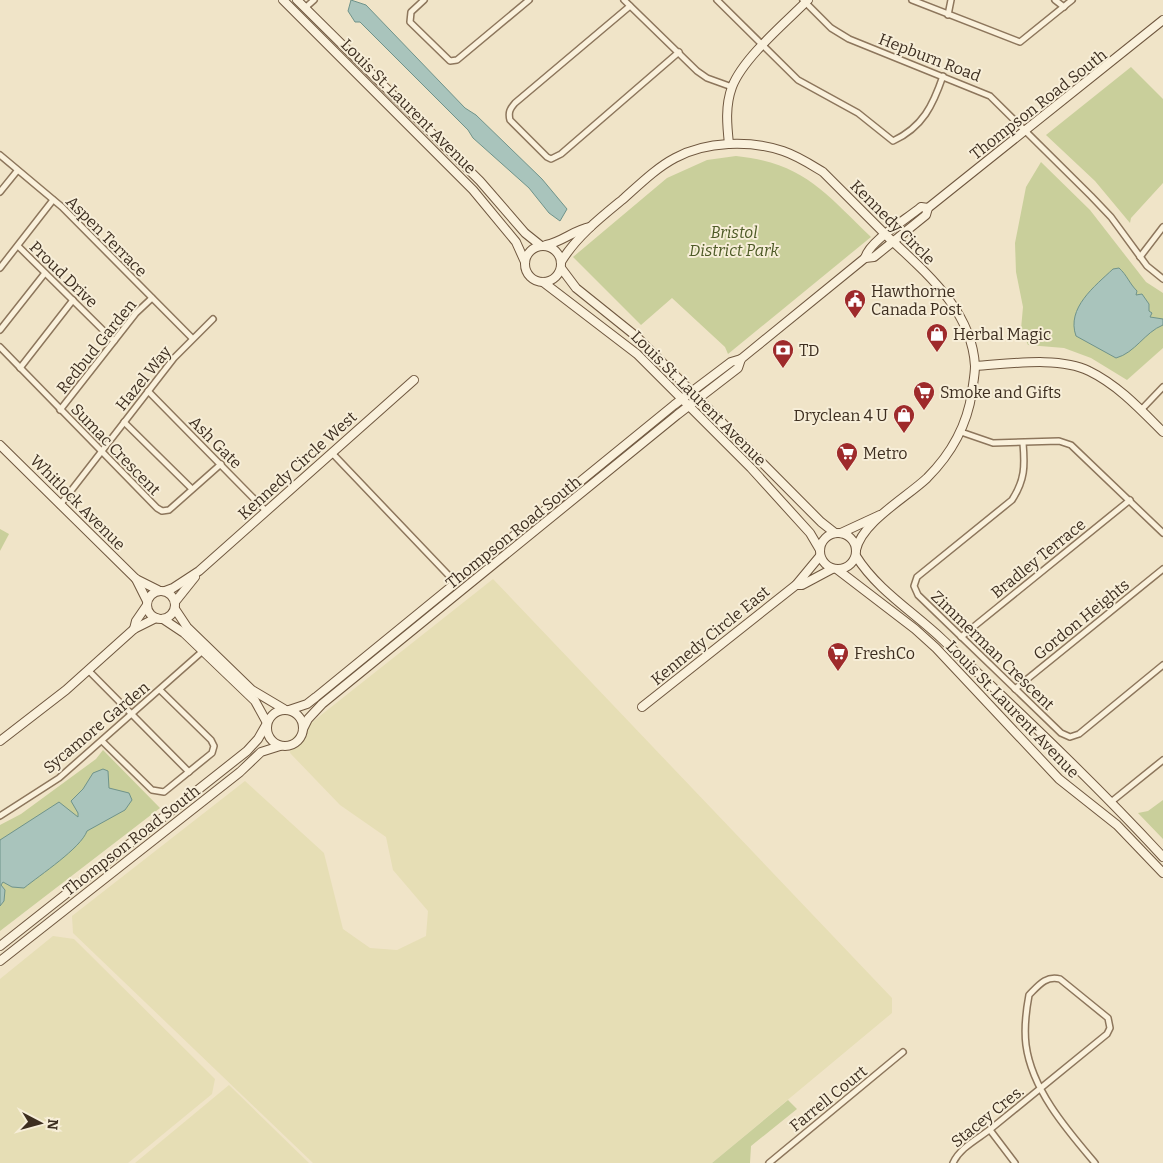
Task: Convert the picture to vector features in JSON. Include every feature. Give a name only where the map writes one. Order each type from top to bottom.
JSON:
[{"type":"main road","name":"Louis St. Laurent Avenue","points":[[283,0],[468,184],[516,242],[525,262]]},
{"type":"main road","name":"Louis St. Laurent Avenue","points":[[297,0],[480,181],[525,233],[543,245]]},
{"type":"main road","points":[[729,144],[726,116],[732,87],[738,74],[805,1]]},
{"type":"main road","name":"Thompson Road South","points":[[287,709],[307,704],[316,697],[692,391],[731,362],[742,359],[865,258],[874,257],[893,242],[926,215],[928,208],[1163,20]]},
{"type":"main road","name":"Kennedy Circle","points":[[561,265],[590,227],[674,158],[692,150],[729,144],[782,150],[802,159],[823,172],[946,294],[968,336],[975,366],[970,407],[961,432],[948,454],[926,478],[880,514],[861,538],[856,553]]},
{"type":"main road","name":"Thompson Road South","points":[[865,258],[867,250],[921,207],[928,208]]},
{"type":"main road","name":"Kennedy Circle","points":[[543,245],[554,244],[578,229],[590,227]]},
{"type":"main road","points":[[543,245],[556,251],[561,265],[554,278],[543,282],[532,278],[525,268],[525,262],[530,251],[543,245]]},
{"type":"main road","name":"Louis St. Laurent Avenue","points":[[561,265],[571,284],[637,337],[820,522],[838,533]]},
{"type":"main road","name":"Louis St. Laurent Avenue","points":[[543,282],[624,343],[682,399],[752,468],[810,533],[820,553]]},
{"type":"main road","name":"Thompson Road South","points":[[303,729],[322,704],[738,368],[742,359]]},
{"type":"main road","points":[[975,366],[1049,363],[1076,366],[1089,370],[1113,385],[1163,432]]},
{"type":"main road","name":"Kennedy Circle West","points":[[162,591],[172,588],[199,571],[414,380]]},
{"type":"main road","name":"Whitlock Avenue","points":[[0,445],[136,579],[162,591]]},
{"type":"main road","name":"Kennedy Circle","points":[[838,533],[880,514]]},
{"type":"main road","points":[[838,533],[852,539],[856,553],[849,566],[835,569],[823,562],[820,553],[825,539],[838,533]]},
{"type":"main road","name":"Kennedy Circle East","points":[[642,707],[796,585],[820,553]]},
{"type":"main road","name":"Louis St. Laurent Avenue","points":[[856,553],[868,574],[928,626],[1111,802],[1163,857]]},
{"type":"main road","name":"Louis St. Laurent Avenue","points":[[835,569],[852,579],[936,648],[1059,779],[1117,825],[1163,873]]},
{"type":"main road","name":"Kennedy Circle East","points":[[796,585],[802,585],[835,569]]},
{"type":"main road","name":"Kennedy Circle West","points":[[175,606],[199,571]]},
{"type":"main road","name":"Whitlock Avenue","points":[[136,579],[147,603]]},
{"type":"main road","points":[[134,629],[136,621],[151,594],[162,591],[172,595],[175,606],[187,627],[206,649],[258,705],[272,740],[280,746],[293,745],[298,741],[303,729],[300,717],[252,690],[206,649],[184,633],[149,613],[147,603]]},
{"type":"main road","points":[[0,741],[35,716],[134,629],[170,616],[175,606]]},
{"type":"main road","points":[[266,723],[273,713],[287,709]]},
{"type":"main road","name":"Thompson Road South","points":[[0,946],[247,751],[254,744],[266,723]]},
{"type":"main road","name":"Thompson Road South","points":[[0,961],[240,772],[261,752],[280,746]]},
{"type":"street","points":[[305,8],[314,0]]},
{"type":"street","points":[[424,0],[411,12],[410,22],[450,61],[457,60],[529,0]]},
{"type":"street","points":[[624,0],[707,78],[732,87]]},
{"type":"street","points":[[716,0],[762,46],[804,84],[858,113],[892,141],[899,138],[931,109],[943,76]]},
{"type":"street","points":[[912,0],[1020,42],[1072,0]]},
{"type":"street","points":[[948,14],[951,0]]},
{"type":"street","points":[[1055,0],[1064,7]]},
{"type":"street","name":"Hepburn Road","points":[[805,1],[831,28],[849,39],[990,96],[1111,217],[1140,257],[1163,279]]},
{"type":"street","points":[[630,6],[515,103],[510,110],[508,114],[510,120],[547,157],[551,159],[561,154],[679,52]]},
{"type":"street","name":"Aspen Terrace","points":[[0,155],[53,200],[192,338]]},
{"type":"street","points":[[0,192],[17,171]]},
{"type":"street","points":[[0,268],[53,200]]},
{"type":"street","points":[[1140,257],[1163,226]]},
{"type":"street","name":"Proud Drive","points":[[18,246],[114,341]]},
{"type":"street","points":[[0,330],[45,273]]},
{"type":"street","name":"Redbud Garden","points":[[60,410],[136,313],[152,298]]},
{"type":"street","points":[[20,368],[73,300]]},
{"type":"street","name":"Hazel Way","points":[[60,504],[148,391],[192,338],[213,319]]},
{"type":"street","name":"Sumac Crescent","points":[[0,348],[100,452],[162,511],[168,510],[221,464]]},
{"type":"street","points":[[1141,410],[1163,387]]},
{"type":"street","name":"Ash Gate","points":[[148,391],[266,511]]},
{"type":"street","points":[[124,422],[192,489]]},
{"type":"street","points":[[961,432],[993,443],[1059,441],[1071,444],[1163,533]]},
{"type":"street","name":"Zimmerman Crescent","points":[[1023,442],[1025,465],[1021,487],[1012,500],[920,574],[914,582],[918,595],[1061,733],[1070,737],[1078,734],[1163,664]]},
{"type":"street","points":[[332,453],[456,582]]},
{"type":"street","name":"Bradley Terrace","points":[[961,637],[1130,500]]},
{"type":"street","name":"Gordon Heights","points":[[1015,689],[1163,569]]},
{"type":"street","name":"Sycamore Garden","points":[[0,816],[59,778],[206,649]]},
{"type":"street","points":[[88,670],[188,772]]},
{"type":"street","points":[[102,741],[158,793],[164,792],[212,753],[214,746],[212,740],[160,690]]},
{"type":"street","points":[[1111,802],[1163,760]]},
{"type":"street","points":[[1040,1089],[1107,1034],[1110,1028],[1108,1018],[1060,979],[1053,977],[1046,980],[1029,995],[1026,1043],[1031,1068],[1040,1089],[1096,1163]]},
{"type":"street","name":"Farrell Court","points":[[769,1163],[903,1052]]},
{"type":"street","name":"Stacey Cres.","points":[[953,1163],[956,1155],[1040,1089]]},
{"type":"street","points":[[990,1130],[1015,1163]]},
{"type":"shaded area","points":[[493,579],[892,998],[892,1013],[712,1163],[313,1163],[73,933],[72,916],[245,781],[324,853],[343,929],[370,948],[397,950],[426,936],[428,911],[393,870],[386,837],[340,805],[290,753],[292,738]]},
{"type":"shaded area","points":[[53,936],[74,939],[215,1079],[212,1094],[128,1163],[0,1163],[0,979]]},
{"type":"shaded area","points":[[229,1085],[309,1163],[135,1163]]},
{"type":"green space","points":[[1131,67],[1163,99],[1163,183],[1131,218],[1130,223],[1095,181],[1046,135]]},
{"type":"green space","name":"Bristol District Park","points":[[736,156],[779,165],[796,173],[826,194],[871,237],[728,354],[725,347],[672,298],[641,325],[573,257],[667,178],[707,160]]},
{"type":"green space","points":[[1041,162],[1090,210],[1146,282],[1163,293],[1163,348],[1127,380],[1091,358],[1064,348],[1028,345],[1021,329],[1023,307],[1016,272],[1015,243],[1026,187]]},
{"type":"green space","points":[[0,529],[9,534],[0,551]]},
{"type":"green space","points":[[103,750],[160,808],[0,931],[0,825],[21,814],[96,759]]},
{"type":"green space","points":[[1163,800],[1163,839],[1138,813],[1148,811]]},
{"type":"green space","points":[[788,1100],[797,1109],[751,1146],[750,1163],[712,1163]]},
{"type":"water","points":[[351,0],[366,5],[465,108],[476,115],[542,179],[567,209],[560,221],[549,213],[529,188],[473,138],[468,130],[360,22],[355,22],[348,11]]},
{"type":"water","points":[[1119,268],[1137,291],[1136,295],[1142,294],[1149,304],[1149,311],[1152,313],[1150,317],[1163,319],[1163,325],[1151,332],[1129,352],[1116,358],[1076,336],[1074,326],[1075,316],[1084,298],[1113,269]]},
{"type":"water","points":[[103,769],[108,771],[109,788],[129,793],[132,800],[125,810],[87,831],[69,853],[24,888],[12,887],[3,882],[1,885],[5,890],[4,901],[0,906],[0,840],[59,802],[78,817],[78,813],[71,801],[83,789],[93,773]]},
{"type":"place","name":"Hawthorne Canada Post","points":[[855,319]]},
{"type":"place","name":"Herbal Magic","points":[[937,353]]},
{"type":"place","name":"TD","points":[[783,369]]},
{"type":"place","name":"Smoke and Gifts","points":[[924,411]]},
{"type":"place","name":"Dryclean 4 U","points":[[904,434]]},
{"type":"place","name":"Metro","points":[[847,472]]},
{"type":"place","name":"FreshCo","points":[[838,672]]}]
